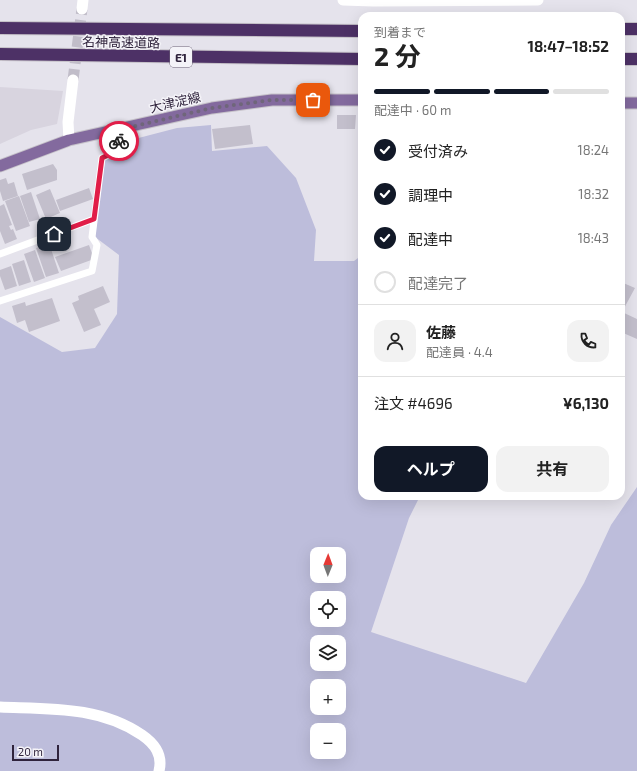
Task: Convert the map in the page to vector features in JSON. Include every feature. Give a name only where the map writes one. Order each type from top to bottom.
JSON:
[{"type":"highway","name":"名神高速道路","points":[[0,28],[358,31]]},
{"type":"highway","points":[[625,29],[637,28]]},
{"type":"highway","name":"名神高速道路","points":[[0,54],[358,59]]},
{"type":"highway","points":[[625,59],[637,59]]},
{"type":"main road","name":"大津淀線","points":[[0,166],[69,140],[212,108],[272,100],[358,100]]},
{"type":"main road","points":[[625,103],[637,103]]},
{"type":"street","points":[[343,0],[373,2],[538,0]]},
{"type":"street","points":[[69,140],[68,122],[73,80]]},
{"type":"street","points":[[0,707],[71,710],[112,718],[151,741],[158,751],[159,771]]},
{"type":"lane","points":[[0,301],[92,271],[97,245],[92,237],[102,158],[120,149],[118,130]]},
{"type":"lane","points":[[0,254],[94,219]]},
{"type":"shaded area","points":[[0,87],[63,91],[57,124],[31,130],[0,144]]},
{"type":"shaded area","points":[[211,125],[212,151],[267,146],[296,178],[316,230],[314,261],[354,261],[358,258],[358,500],[418,500],[409,518],[371,632],[526,683],[584,583],[611,525],[637,487],[637,771],[0,771],[0,317],[62,352],[95,348],[117,314],[119,255],[95,237],[105,160],[121,151],[127,141],[177,128]]},
{"type":"building","points":[[337,115],[356,115],[355,129],[337,129]]},
{"type":"building","points":[[250,125],[253,144],[215,149],[212,129]]},
{"type":"building","points":[[53,164],[57,170],[57,180],[27,190],[22,174]]},
{"type":"building","points":[[6,178],[8,184],[14,182],[18,196],[3,201],[0,191],[0,180]]},
{"type":"building","points":[[89,188],[93,199],[60,211],[56,200]]},
{"type":"building","points":[[50,189],[60,213],[46,219],[36,195]]},
{"type":"building","points":[[31,192],[40,219],[29,222],[20,196]]},
{"type":"building","points":[[19,196],[30,226],[16,231],[5,201]]},
{"type":"building","points":[[4,204],[12,225],[9,226],[11,230],[13,229],[17,239],[5,244],[0,231],[0,206]]},
{"type":"building","points":[[49,243],[59,273],[46,277],[36,248]]},
{"type":"building","points":[[89,245],[94,259],[61,271],[55,257]]},
{"type":"building","points":[[35,250],[45,278],[34,282],[24,254]]},
{"type":"building","points":[[24,260],[31,282],[19,286],[12,264]]},
{"type":"building","points":[[11,266],[17,286],[5,290],[0,276],[0,270]]},
{"type":"building","points":[[625,284],[635,288],[625,306]]},
{"type":"building","points":[[103,286],[110,302],[94,309],[101,325],[84,332],[72,303],[79,300],[78,296]]},
{"type":"building","points":[[52,298],[60,321],[29,332],[25,320],[17,323],[12,306],[25,302],[26,306]]},
{"type":"building","points":[[625,313],[637,319],[637,339],[625,334]]},
{"type":"tunnel","points":[[73,80],[82,9]]},
{"type":"way so far","points":[[119,141],[118,130],[212,108],[272,100],[313,100]]},
{"type":"route","points":[[54,234],[94,219],[102,158],[120,149],[119,141]]}]
